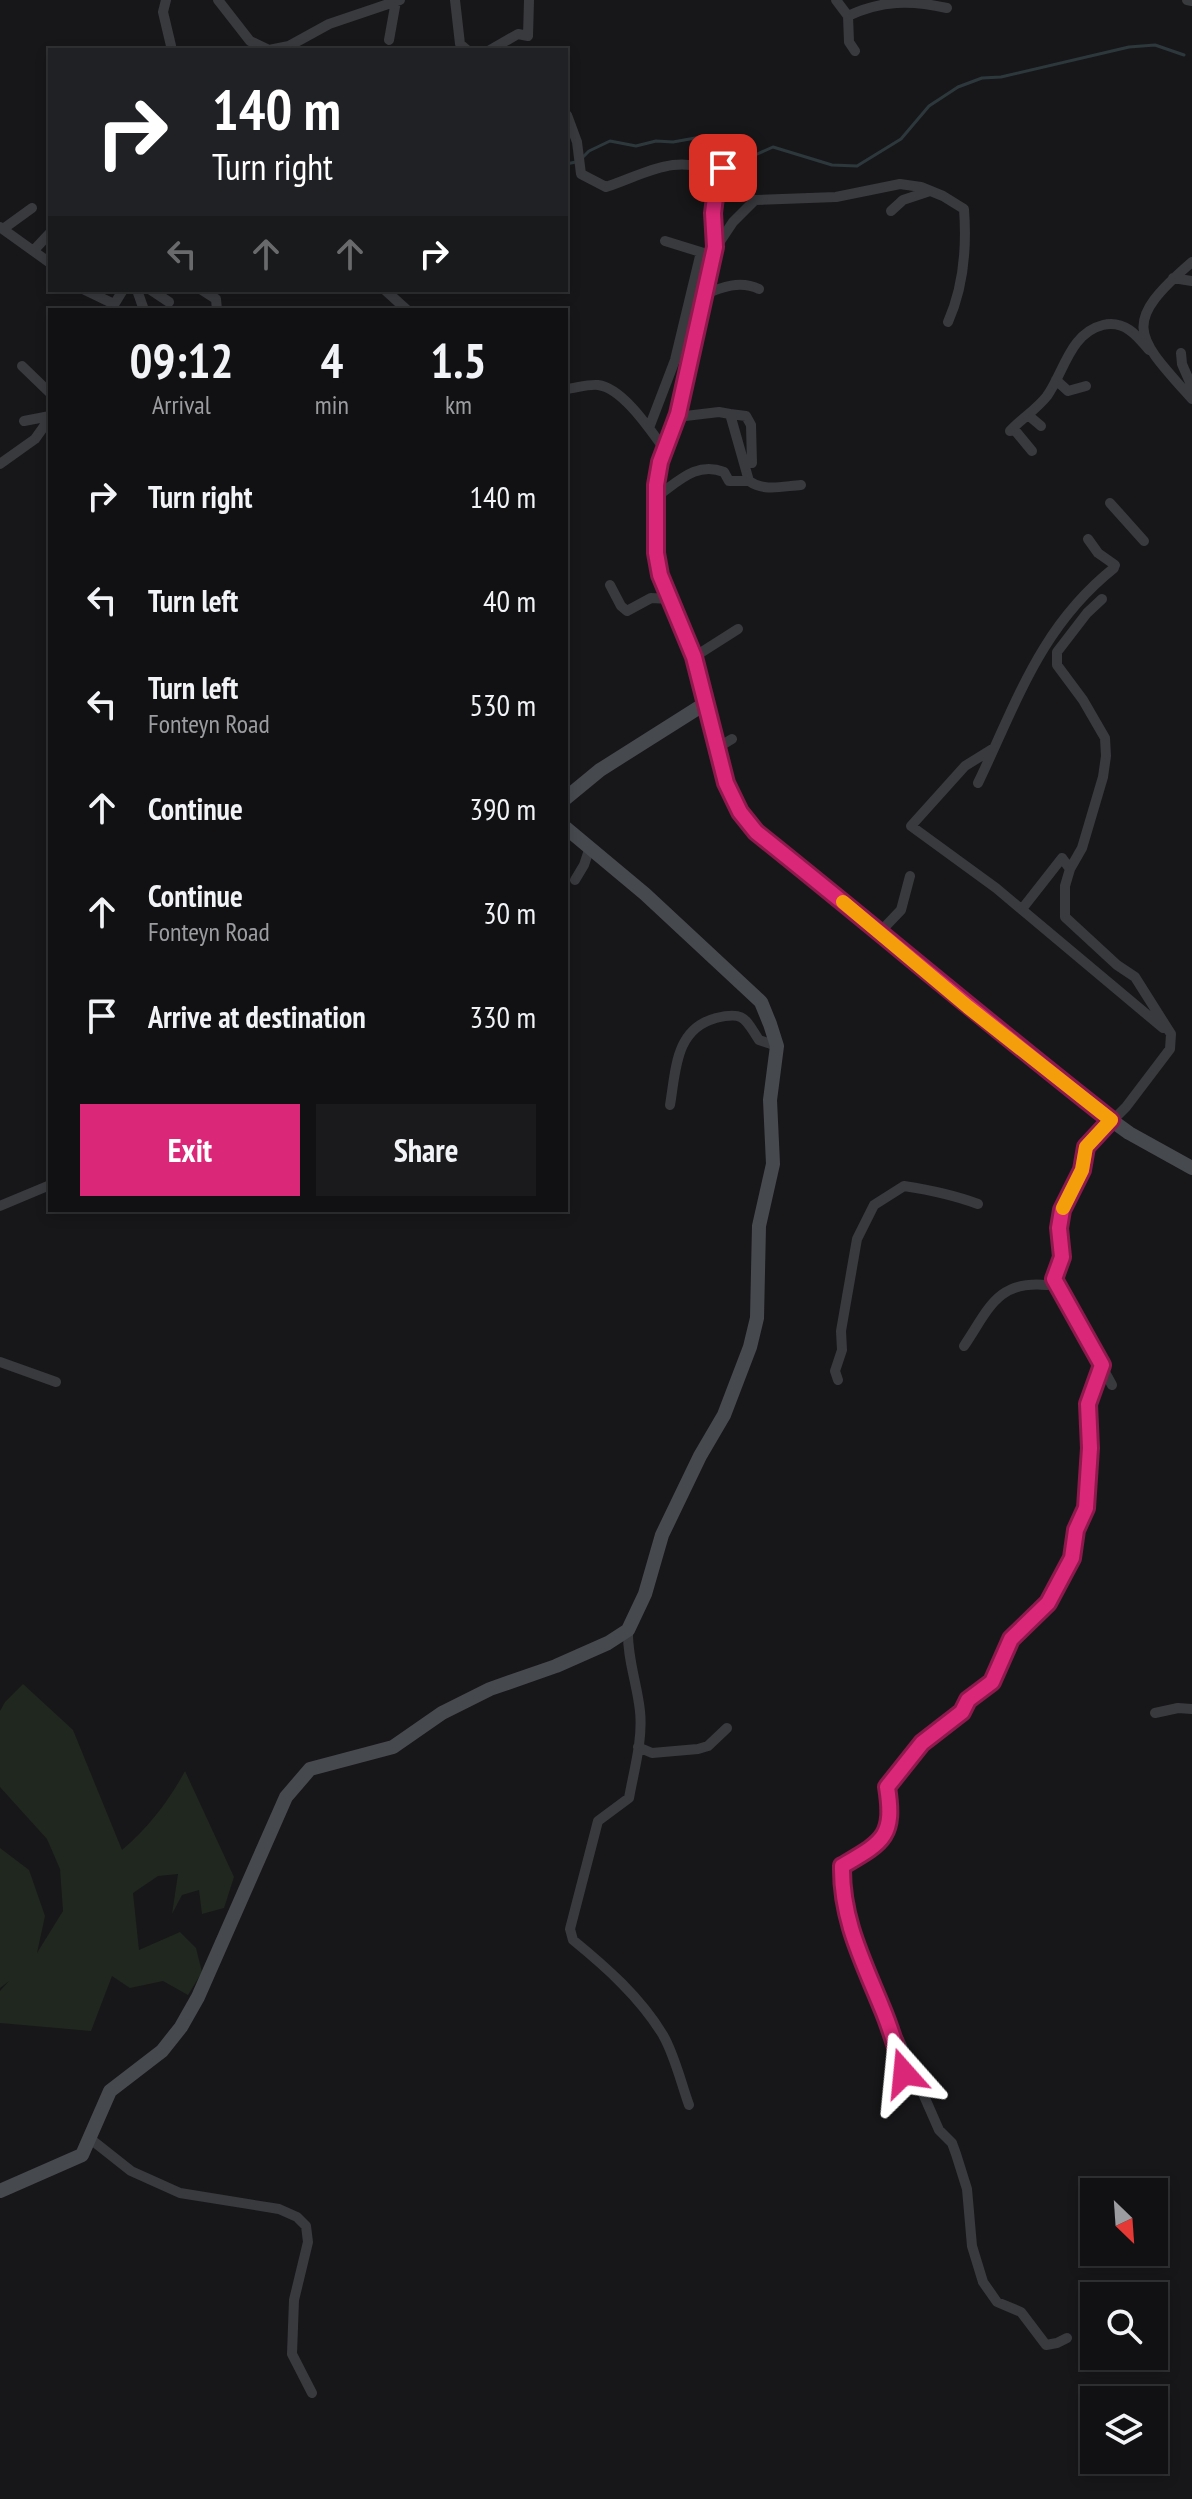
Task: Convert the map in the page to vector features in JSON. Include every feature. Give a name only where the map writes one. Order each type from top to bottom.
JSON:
[{"type":"street","points":[[166,0],[163,12],[172,48]]},
{"type":"street","points":[[218,0],[250,41],[265,48]]},
{"type":"street","points":[[455,0],[460,44],[465,48]]},
{"type":"street","points":[[494,48],[518,34],[528,36],[529,0]]},
{"type":"street","points":[[836,0],[848,16],[849,42],[855,51]]},
{"type":"street","points":[[279,48],[289,46],[371,5],[398,1],[389,40]]},
{"type":"street","points":[[848,16],[880,1],[932,2],[947,8]]},
{"type":"street","points":[[568,118],[577,142],[581,174],[606,187],[639,172],[665,166],[692,164],[721,174]]},
{"type":"street","points":[[726,146],[713,213],[715,251],[677,417],[660,462],[656,497],[656,553],[660,575],[694,657],[726,783],[740,812],[756,832],[1111,1120],[1192,1168]]},
{"type":"street","points":[[715,251],[733,222],[755,200],[836,197],[900,184],[930,191],[964,209],[966,236],[962,281],[948,322]]},
{"type":"street","points":[[891,211],[903,200],[930,191]]},
{"type":"street","points":[[32,208],[2,232],[48,261]]},
{"type":"street","points":[[34,250],[48,235]]},
{"type":"street","points":[[665,241],[701,252],[715,251]]},
{"type":"street","points":[[649,428],[675,360],[701,252]]},
{"type":"street","points":[[1149,350],[1144,319],[1149,304],[1192,262]]},
{"type":"street","points":[[1173,278],[1192,281]]},
{"type":"street","points":[[703,295],[735,284],[759,289]]},
{"type":"street","points":[[88,292],[113,307]]},
{"type":"street","points":[[154,292],[169,302]]},
{"type":"street","points":[[205,292],[216,299],[217,308]]},
{"type":"street","points":[[387,292],[405,308]]},
{"type":"street","points":[[1032,451],[1012,429],[1048,395],[1080,338],[1098,327],[1119,324],[1140,339],[1192,399]]},
{"type":"street","points":[[1181,353],[1182,364],[1192,387]]},
{"type":"street","points":[[22,366],[48,391]]},
{"type":"street","points":[[1056,380],[1068,391],[1086,386]]},
{"type":"street","points":[[568,389],[598,385],[611,390],[634,410],[665,450]]},
{"type":"street","points":[[677,417],[719,412],[746,416],[751,425],[752,463]]},
{"type":"street","points":[[730,414],[749,481],[755,486],[771,488],[801,485]]},
{"type":"street","points":[[1028,415],[1041,426]]},
{"type":"street","points":[[24,421],[48,417]]},
{"type":"street","points":[[0,464],[35,439],[48,420]]},
{"type":"street","points":[[656,497],[686,473],[705,468],[724,472],[729,481],[749,481]]},
{"type":"street","points":[[1110,503],[1144,541]]},
{"type":"street","points":[[978,783],[1015,698],[1051,637],[1080,598],[1114,567],[1088,539]]},
{"type":"street","points":[[610,585],[627,611],[651,598],[670,599]]},
{"type":"street","points":[[964,1346],[1004,1291],[1025,1283],[1047,1285],[1054,1279],[1062,1257],[1059,1228],[1062,1210],[1082,1170],[1086,1147],[1126,1107],[1170,1049],[1171,1034],[1135,977],[1117,965],[1065,917],[1065,886],[1082,848],[1106,756],[1105,738],[1083,700],[1057,665],[1057,652],[1102,599]]},
{"type":"street","points":[[694,657],[738,629]]},
{"type":"street","points":[[568,796],[600,770],[706,703]]},
{"type":"street","points":[[717,748],[732,739]]},
{"type":"street","points":[[994,748],[965,766],[911,826],[1022,909],[1171,1034]]},
{"type":"street","points":[[568,830],[645,894],[761,1002],[777,1046],[770,1100],[773,1164],[759,1226],[757,1318],[750,1347],[724,1415],[700,1456],[662,1535],[645,1594],[628,1630],[641,1731],[629,1798],[598,1821],[570,1929],[573,1940],[606,1967],[641,2004],[664,2037],[689,2105]]},
{"type":"street","points":[[575,880],[590,847]]},
{"type":"street","points":[[1022,909],[1062,858],[1070,869]]},
{"type":"street","points":[[881,931],[901,910],[910,876]]},
{"type":"street","points":[[670,1105],[678,1053],[691,1031],[703,1022],[731,1015],[743,1017],[749,1021],[759,1040],[777,1046]]},
{"type":"street","points":[[0,1206],[48,1186]]},
{"type":"street","points":[[838,1380],[835,1371],[842,1350],[841,1331],[857,1239],[874,1205],[904,1186],[934,1194],[948,1193],[978,1204]]},
{"type":"street","points":[[1054,1279],[1112,1385]]},
{"type":"street","points":[[0,1362],[56,1382]]},
{"type":"street","points":[[1067,2338],[1046,2345],[1021,2312],[997,2302],[983,2282],[972,2246],[967,2189],[956,2154],[952,2143],[939,2130],[855,1948],[841,1887],[842,1866],[868,1851],[888,1832],[892,1816],[887,1787],[922,1743],[962,1712],[968,1700],[992,1682],[1011,1639],[1048,1603],[1072,1558],[1076,1530],[1086,1508],[1090,1448],[1088,1404],[1102,1365]]},
{"type":"street","points":[[0,2191],[82,2155],[110,2091],[162,2051],[181,2027],[198,1997],[286,1797],[310,1769],[393,1747],[442,1713],[480,1693],[556,1666],[608,1643],[628,1630]]},
{"type":"street","points":[[1155,1713],[1178,1708],[1192,1709]]},
{"type":"street","points":[[638,1747],[652,1753],[698,1749],[708,1746],[727,1728]]},
{"type":"street","points":[[883,2009],[904,2073]]},
{"type":"street","points":[[88,2137],[131,2171],[180,2193],[279,2209],[297,2217],[306,2226],[308,2242],[294,2300],[292,2354],[312,2393]]},
{"type":"shaded area","points":[[23,1684],[73,1730],[122,1850],[157,1814],[185,1771],[234,1877],[224,1908],[202,1914],[199,1890],[182,1895],[172,1914],[178,1874],[158,1876],[133,1893],[139,1950],[180,1932],[196,1948],[202,1972],[188,1995],[163,1981],[130,1988],[112,1976],[91,2031],[0,2023],[0,1991],[9,1981],[0,1988],[0,1848],[29,1870],[45,1916],[37,1953],[63,1911],[60,1869],[47,1839],[0,1787],[0,1711]]},
{"type":"waterway","points":[[582,158],[610,141],[636,146],[701,137],[722,141],[755,155],[773,147],[832,165],[857,166],[901,139],[929,106],[958,87],[982,78],[1001,77],[1129,47],[1155,45],[1184,55]]},
{"type":"waterway","points":[[568,164],[576,162]]},
{"type":"slow traffic","points":[[843,902],[968,1007],[1111,1120],[1086,1147],[1082,1170],[1063,1208]]},
{"type":"route","points":[[723,168],[717,182],[713,213],[715,247],[678,414],[660,462],[656,485],[656,553],[660,575],[694,657],[726,783],[740,812],[756,832],[1111,1120],[1086,1147],[1082,1170],[1062,1210],[1059,1228],[1062,1257],[1054,1279],[1102,1365],[1088,1404],[1090,1448],[1086,1508],[1076,1530],[1075,1553],[1048,1603],[1011,1639],[992,1682],[968,1700],[962,1712],[922,1743],[887,1787],[892,1816],[888,1832],[868,1851],[842,1866],[841,1887],[855,1948],[883,2009],[904,2073]]}]
